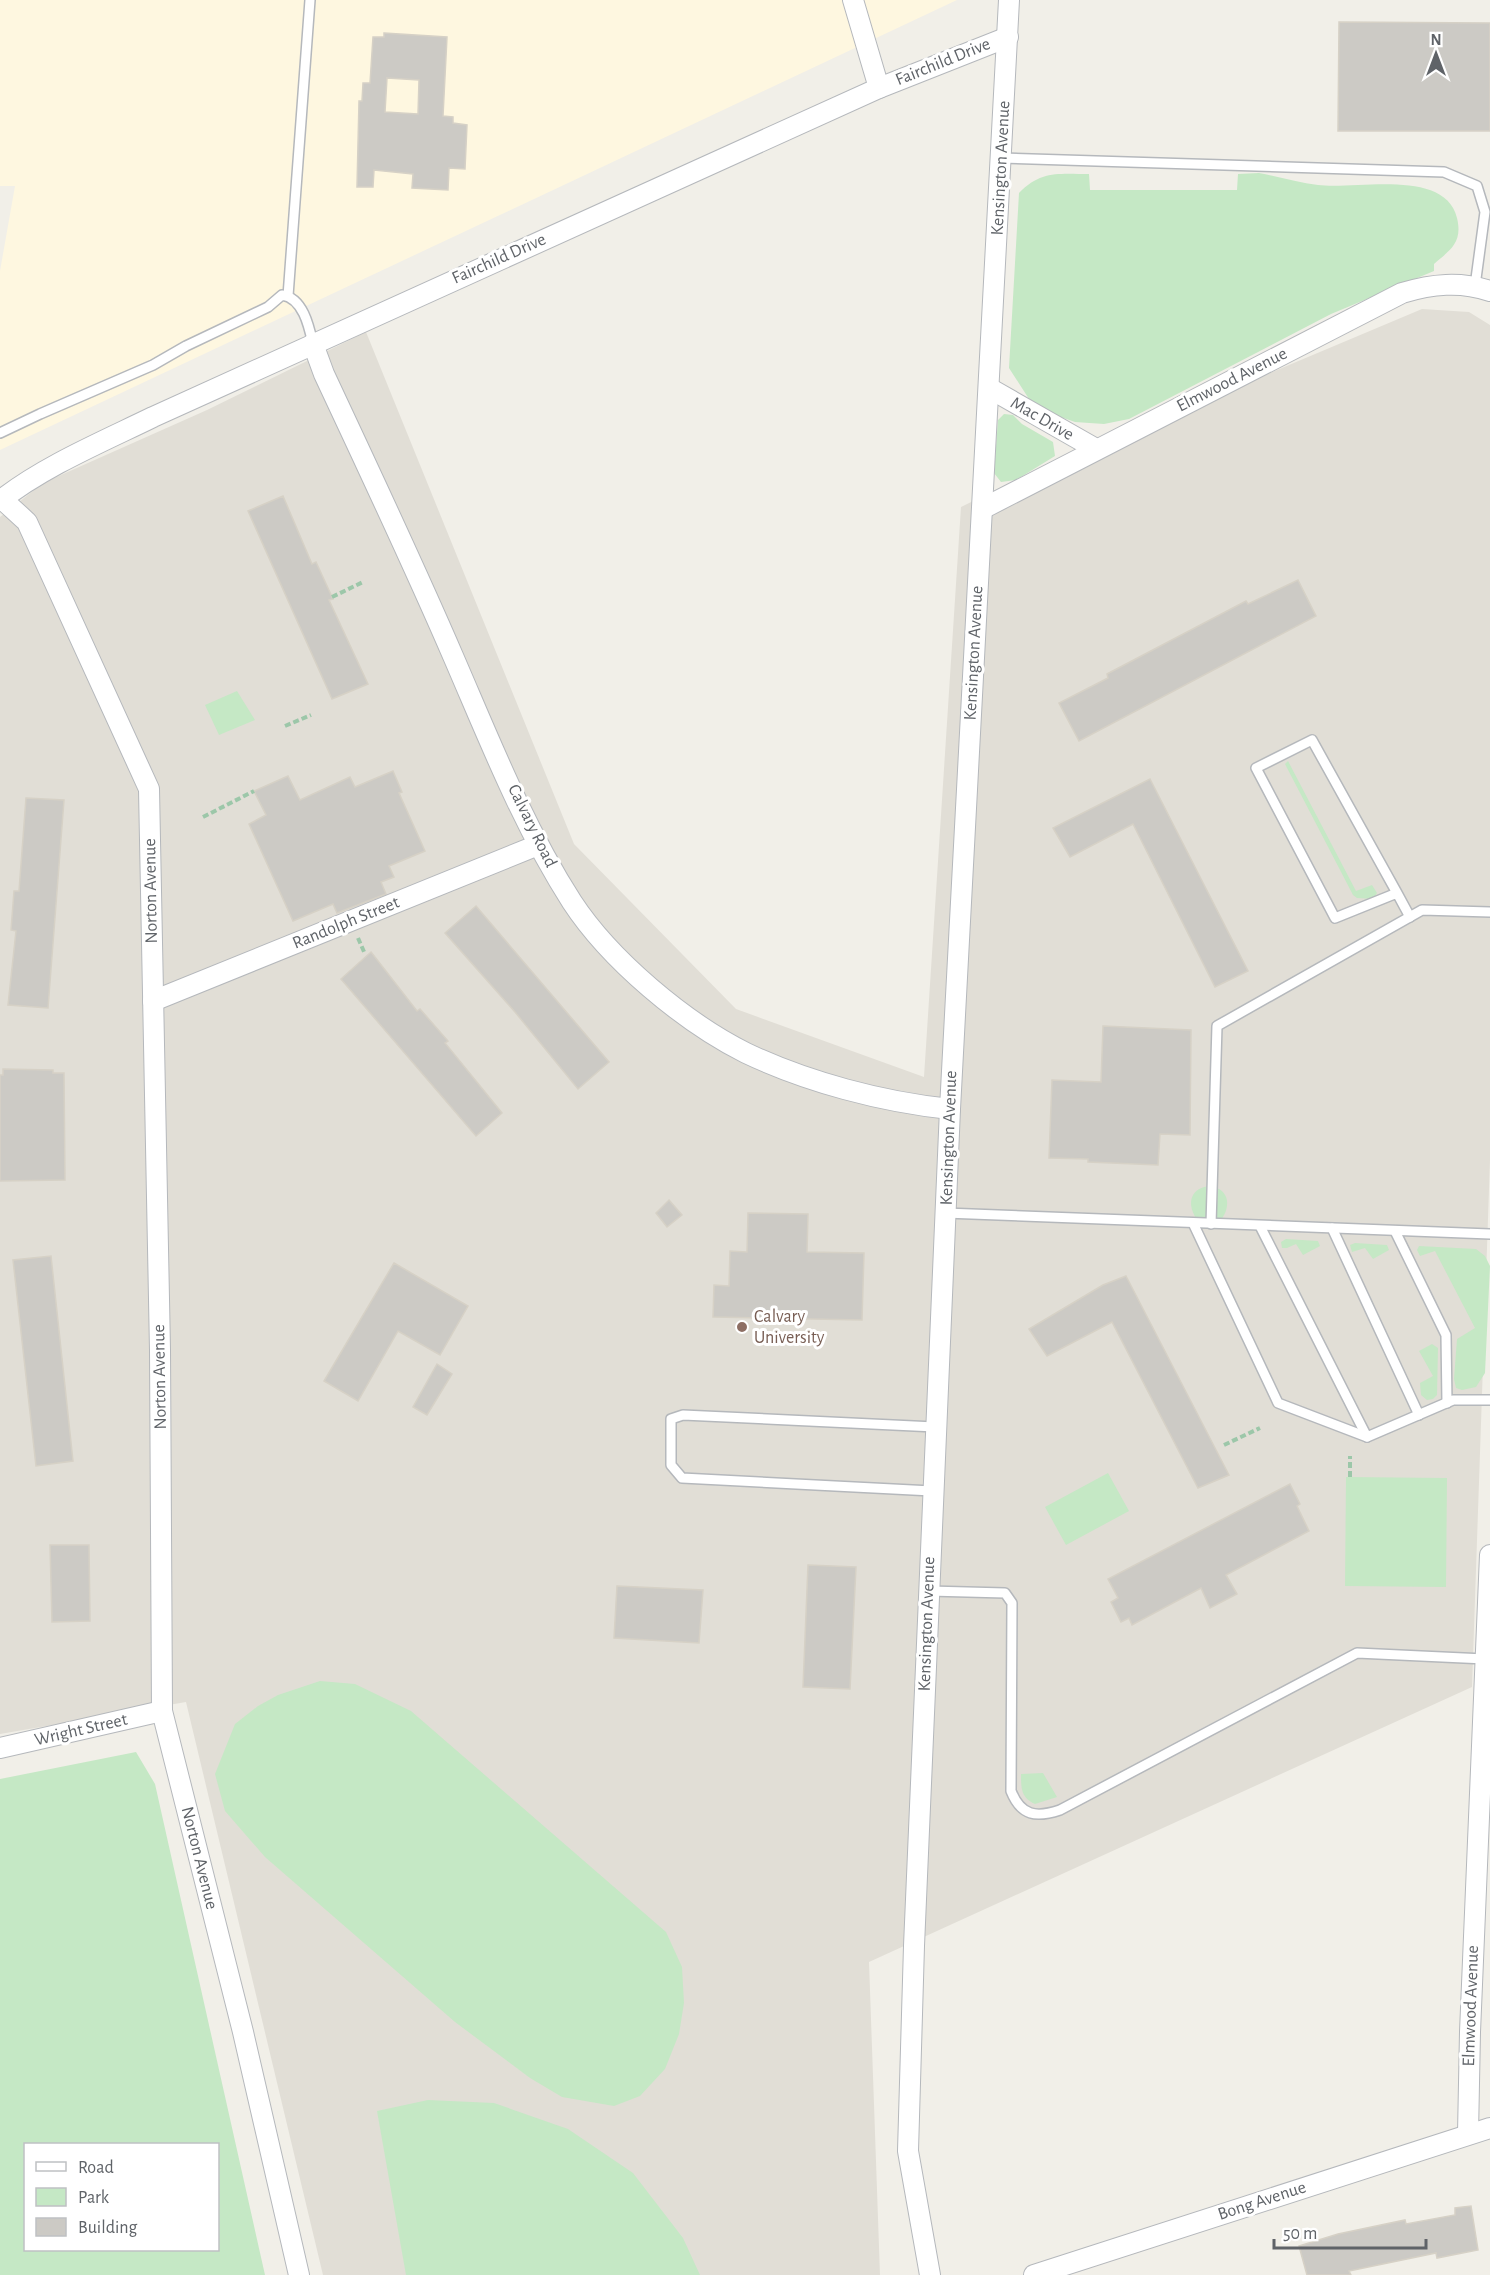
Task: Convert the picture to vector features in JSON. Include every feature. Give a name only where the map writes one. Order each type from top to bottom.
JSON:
[{"type":"street","points":[[853,0],[879,88]]},
{"type":"street","name":"Kensington Avenue","points":[[930,2275],[908,2151],[928,1591],[945,1213],[1009,0]]},
{"type":"street","name":"Fairchild Drive","points":[[1,500],[13,490],[94,446],[313,344],[879,88],[1008,37]]},
{"type":"street","name":"Elmwood Avenue","points":[[982,509],[1402,293],[1427,286],[1452,284],[1483,288]]},
{"type":"street","name":"Calvary Road","points":[[313,344],[324,374],[412,562],[538,845],[573,904],[605,946],[660,995],[704,1028],[745,1052],[791,1072],[914,1105],[950,1108]]},
{"type":"street","name":"Mac Drive","points":[[989,388],[1096,449]]},
{"type":"street","name":"Norton Avenue","points":[[1,500],[27,522],[149,789],[160,1362],[162,1711],[243,2032],[299,2275]]},
{"type":"street","name":"Randolph Street","points":[[153,1001],[538,845]]},
{"type":"street","name":"Elmwood Avenue","points":[[1468,2134],[1470,2032],[1490,1555]]},
{"type":"street","name":"Wright Street","points":[[0,1748],[162,1711]]},
{"type":"street","name":"Bong Avenue","points":[[1034,2275],[1490,2128]]},
{"type":"lane","points":[[288,296],[310,0]]},
{"type":"lane","points":[[1001,158],[1444,172],[1477,186],[1485,212],[1483,288]]},
{"type":"lane","points":[[0,433],[153,365],[186,346],[268,307],[282,295],[288,296],[302,308],[313,344]]},
{"type":"lane","points":[[1397,893],[1335,918],[1256,768],[1312,740],[1397,893],[1410,917]]},
{"type":"lane","points":[[1211,1224],[1217,1026],[1422,910],[1490,912]]},
{"type":"lane","points":[[945,1213],[1490,1234]]},
{"type":"lane","points":[[1193,1223],[1278,1403],[1367,1437],[1453,1400],[1490,1400]]},
{"type":"lane","points":[[1260,1226],[1367,1437]]},
{"type":"lane","points":[[1332,1228],[1419,1415]]},
{"type":"lane","points":[[1395,1231],[1446,1335],[1447,1403]]},
{"type":"lane","points":[[932,1491],[682,1478],[671,1465],[672,1419],[683,1415],[935,1427]]},
{"type":"lane","points":[[928,1591],[1005,1593],[1012,1603],[1011,1791],[1015,1801],[1022,1809],[1032,1814],[1043,1815],[1060,1810],[1357,1653],[1485,1659]]},
{"type":"path","points":[[332,597],[363,582]]},
{"type":"path","points":[[285,726],[311,715]]},
{"type":"path","points":[[203,817],[254,791]]},
{"type":"path","points":[[1224,1445],[1260,1428]]},
{"type":"path","points":[[1350,1456],[1350,1477]]},
{"type":"shaded area","points":[[0,0],[957,0],[0,450],[0,271],[15,186],[0,186]]},
{"type":"shaded area","name":"Calvary University","points":[[1422,309],[1469,312],[1490,325],[1490,1160],[1472,1687],[869,1962],[880,2275],[323,2275],[186,1702],[0,1734],[0,517],[43,483],[207,410],[366,332],[574,844],[736,1009],[924,1077],[961,507],[1016,480]]},
{"type":"green space","points":[[1259,173],[1318,185],[1397,185],[1436,192],[1449,202],[1457,218],[1457,240],[1450,250],[1434,264],[1434,271],[1331,314],[1129,419],[1104,424],[1075,422],[1052,414],[1029,399],[1009,368],[1019,193],[1035,180],[1060,174],[1089,174],[1090,190],[1237,190],[1238,174]]},
{"type":"green space","points":[[1004,414],[1013,415],[1022,424],[1053,442],[1055,456],[1016,480],[1001,482],[994,473],[998,420]]},
{"type":"green space","points":[[237,691],[255,720],[219,735],[205,705]]},
{"type":"green space","points":[[1288,761],[1356,891],[1372,885],[1377,893],[1373,899],[1357,898],[1353,895],[1285,764]]},
{"type":"green space","points":[[1211,1186],[1222,1191],[1227,1201],[1226,1211],[1219,1222],[1196,1218],[1191,1207],[1195,1193],[1199,1189]]},
{"type":"green space","points":[[1286,1239],[1318,1241],[1320,1246],[1303,1255],[1296,1244],[1282,1248],[1281,1242]]},
{"type":"green space","points":[[1355,1243],[1387,1245],[1389,1250],[1373,1259],[1365,1248],[1352,1252],[1350,1245]]},
{"type":"green space","points":[[1419,1246],[1476,1249],[1485,1256],[1490,1266],[1485,1373],[1476,1387],[1462,1390],[1456,1388],[1454,1379],[1457,1339],[1475,1328],[1435,1251],[1420,1256],[1417,1250]]},
{"type":"green space","points":[[1432,1344],[1438,1348],[1437,1395],[1427,1400],[1421,1395],[1420,1383],[1433,1376],[1419,1351]]},
{"type":"green space","points":[[1108,1473],[1129,1511],[1066,1545],[1045,1507]]},
{"type":"green space","points":[[1346,1477],[1447,1478],[1446,1587],[1345,1586]]},
{"type":"green space","points":[[320,1681],[355,1684],[411,1711],[666,1932],[682,1967],[684,2003],[679,2034],[665,2069],[640,2096],[614,2106],[562,2097],[530,2078],[455,2022],[265,1857],[225,1811],[215,1774],[235,1724],[258,1706],[278,1695]]},
{"type":"green space","points":[[136,1752],[155,1784],[265,2275],[0,2275],[0,1779]]},
{"type":"green space","points":[[1043,1773],[1057,1797],[1035,1804],[1027,1799],[1023,1792],[1021,1774]]},
{"type":"green space","points":[[428,2100],[494,2103],[568,2129],[633,2173],[683,2238],[700,2275],[406,2275],[377,2111]]},
{"type":"building","points":[[1339,22],[1490,23],[1490,131],[1338,131]]},
{"type":"building","points":[[384,33],[447,37],[443,116],[453,117],[453,123],[467,125],[465,169],[449,168],[448,190],[412,188],[413,174],[374,170],[373,187],[357,187],[359,101],[362,101],[363,83],[370,83],[373,37],[384,37]],"holes":[[[387,78],[419,80],[418,114],[385,112]]]},
{"type":"building","points":[[283,496],[312,564],[316,562],[333,599],[329,600],[368,684],[332,699],[248,511]]},
{"type":"building","points":[[1298,580],[1316,616],[1079,741],[1059,703],[1108,678],[1107,674],[1246,601],[1248,604]]},
{"type":"building","points":[[393,771],[402,792],[399,793],[425,851],[389,866],[394,877],[381,882],[386,894],[337,913],[333,904],[293,921],[249,824],[266,815],[254,791],[288,776],[300,800],[350,777],[355,787]]},
{"type":"building","points":[[1150,779],[1248,971],[1215,987],[1133,824],[1070,857],[1053,828]]},
{"type":"building","points":[[26,798],[64,800],[48,1008],[8,1005],[16,931],[11,930],[14,891],[19,891]]},
{"type":"building","points":[[476,906],[609,1062],[578,1089],[515,1012],[445,933]]},
{"type":"building","points":[[371,952],[417,1011],[420,1009],[448,1041],[445,1043],[502,1113],[476,1136],[341,979]]},
{"type":"building","points":[[1103,1026],[1191,1030],[1190,1135],[1160,1134],[1158,1165],[1049,1158],[1052,1080],[1101,1082]]},
{"type":"building","points":[[3,1069],[53,1070],[53,1073],[64,1073],[65,1180],[0,1181],[0,1075],[3,1075]]},
{"type":"building","points":[[669,1200],[682,1215],[667,1227],[656,1213]]},
{"type":"building","points":[[748,1213],[808,1214],[807,1252],[864,1253],[862,1320],[713,1317],[714,1285],[729,1286],[730,1251],[747,1252]]},
{"type":"building","points":[[51,1256],[73,1461],[36,1466],[13,1260]]},
{"type":"building","points":[[394,1263],[468,1306],[440,1355],[398,1331],[358,1401],[324,1381]]},
{"type":"building","points":[[1126,1276],[1229,1475],[1198,1488],[1112,1322],[1047,1356],[1029,1329],[1103,1285]]},
{"type":"building","points":[[437,1364],[452,1374],[427,1415],[413,1407]]},
{"type":"building","points":[[1290,1484],[1309,1531],[1226,1575],[1237,1594],[1210,1608],[1201,1588],[1132,1625],[1129,1618],[1121,1622],[1111,1602],[1118,1598],[1108,1579]]},
{"type":"building","points":[[50,1545],[89,1545],[90,1621],[52,1622]]},
{"type":"building","points":[[808,1565],[856,1567],[850,1689],[803,1687]]},
{"type":"building","points":[[617,1586],[703,1590],[699,1643],[614,1638]]},
{"type":"building","points":[[1471,2206],[1478,2250],[1437,2258],[1436,2253],[1349,2271],[1351,2275],[1307,2275],[1299,2246],[1338,2234],[1405,2220],[1406,2224],[1455,2215],[1455,2208]]},
{"type":"place","name":"Calvary University","points":[[742,1327]]}]
